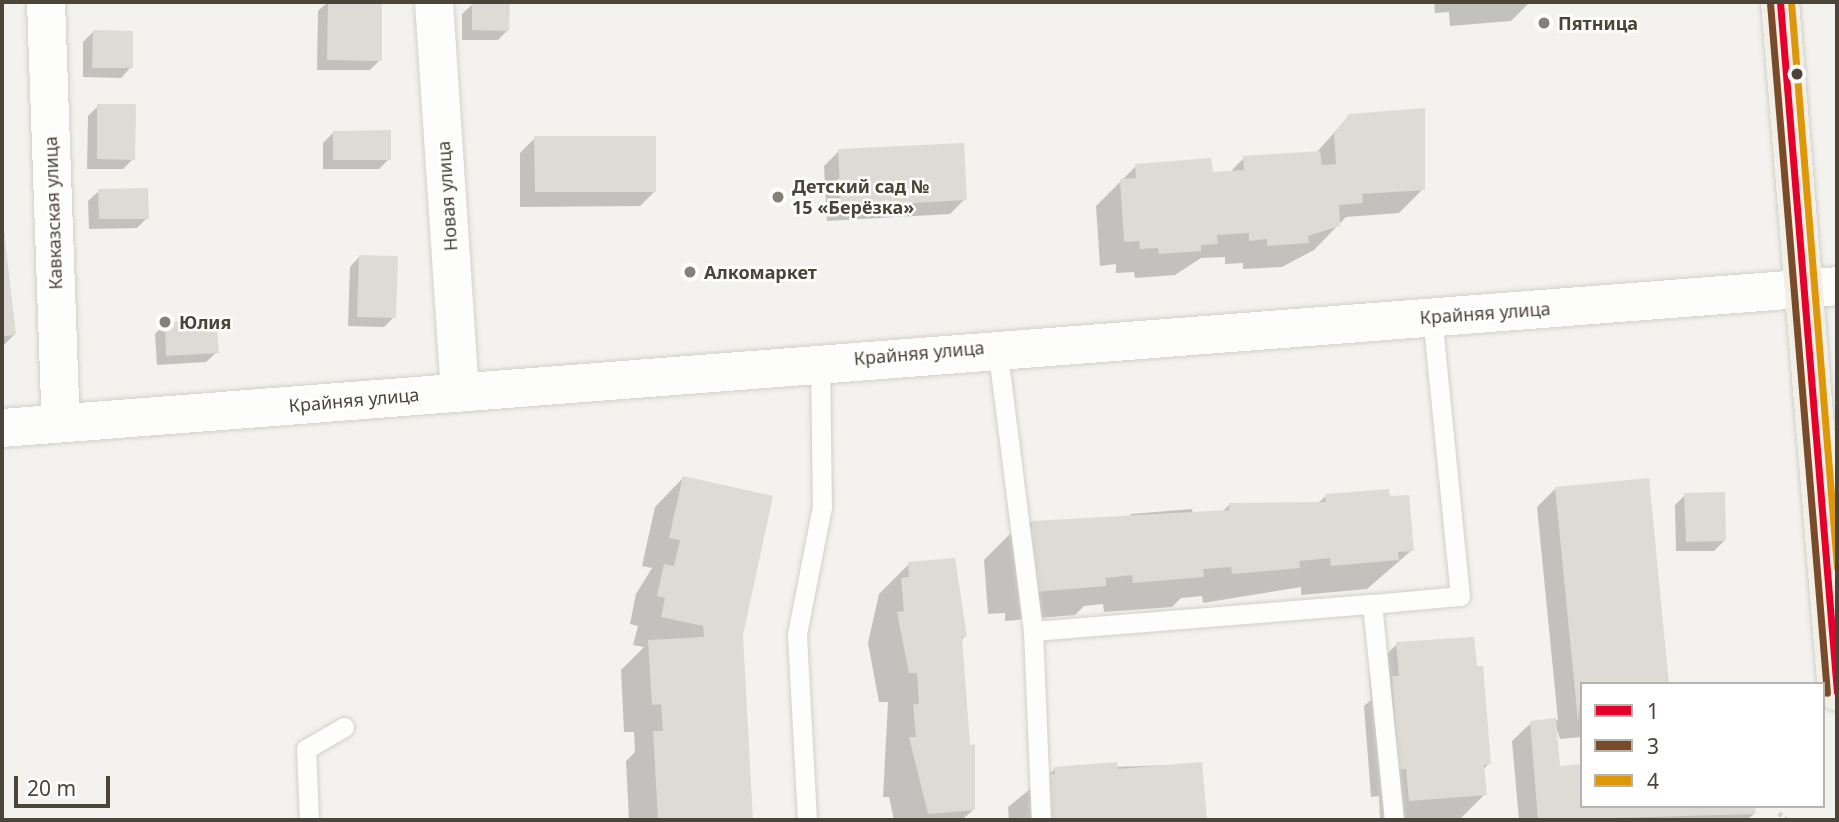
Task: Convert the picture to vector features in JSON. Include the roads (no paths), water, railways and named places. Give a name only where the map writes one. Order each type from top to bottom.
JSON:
[{"type":"main road","points":[[1780,2],[1821,287],[1837,692]]},
{"type":"street","name":"Кавказская улица","points":[[46,2],[61,424]]},
{"type":"street","name":"Новая улица","points":[[434,2],[460,391]]},
{"type":"street","name":"Крайняя улица","points":[[2,428],[998,346],[1432,317],[1821,287]]},
{"type":"lane","points":[[1033,631],[1461,596],[1432,317]]},
{"type":"lane","points":[[998,346],[1033,631],[1041,820]]},
{"type":"lane","points":[[807,820],[797,634],[822,507],[820,362]]},
{"type":"lane","points":[[1372,604],[1394,820]]},
{"type":"lane","points":[[309,820],[306,749],[344,727]]},
{"type":"place","name":"Пятница","points":[[1544,23]]},
{"type":"place","name":"Детский сад № 15 «Берёзка»","points":[[778,197]]},
{"type":"place","name":"Алкомаркет","points":[[690,272]]},
{"type":"place","name":"Юлия","points":[[165,322]]}]
